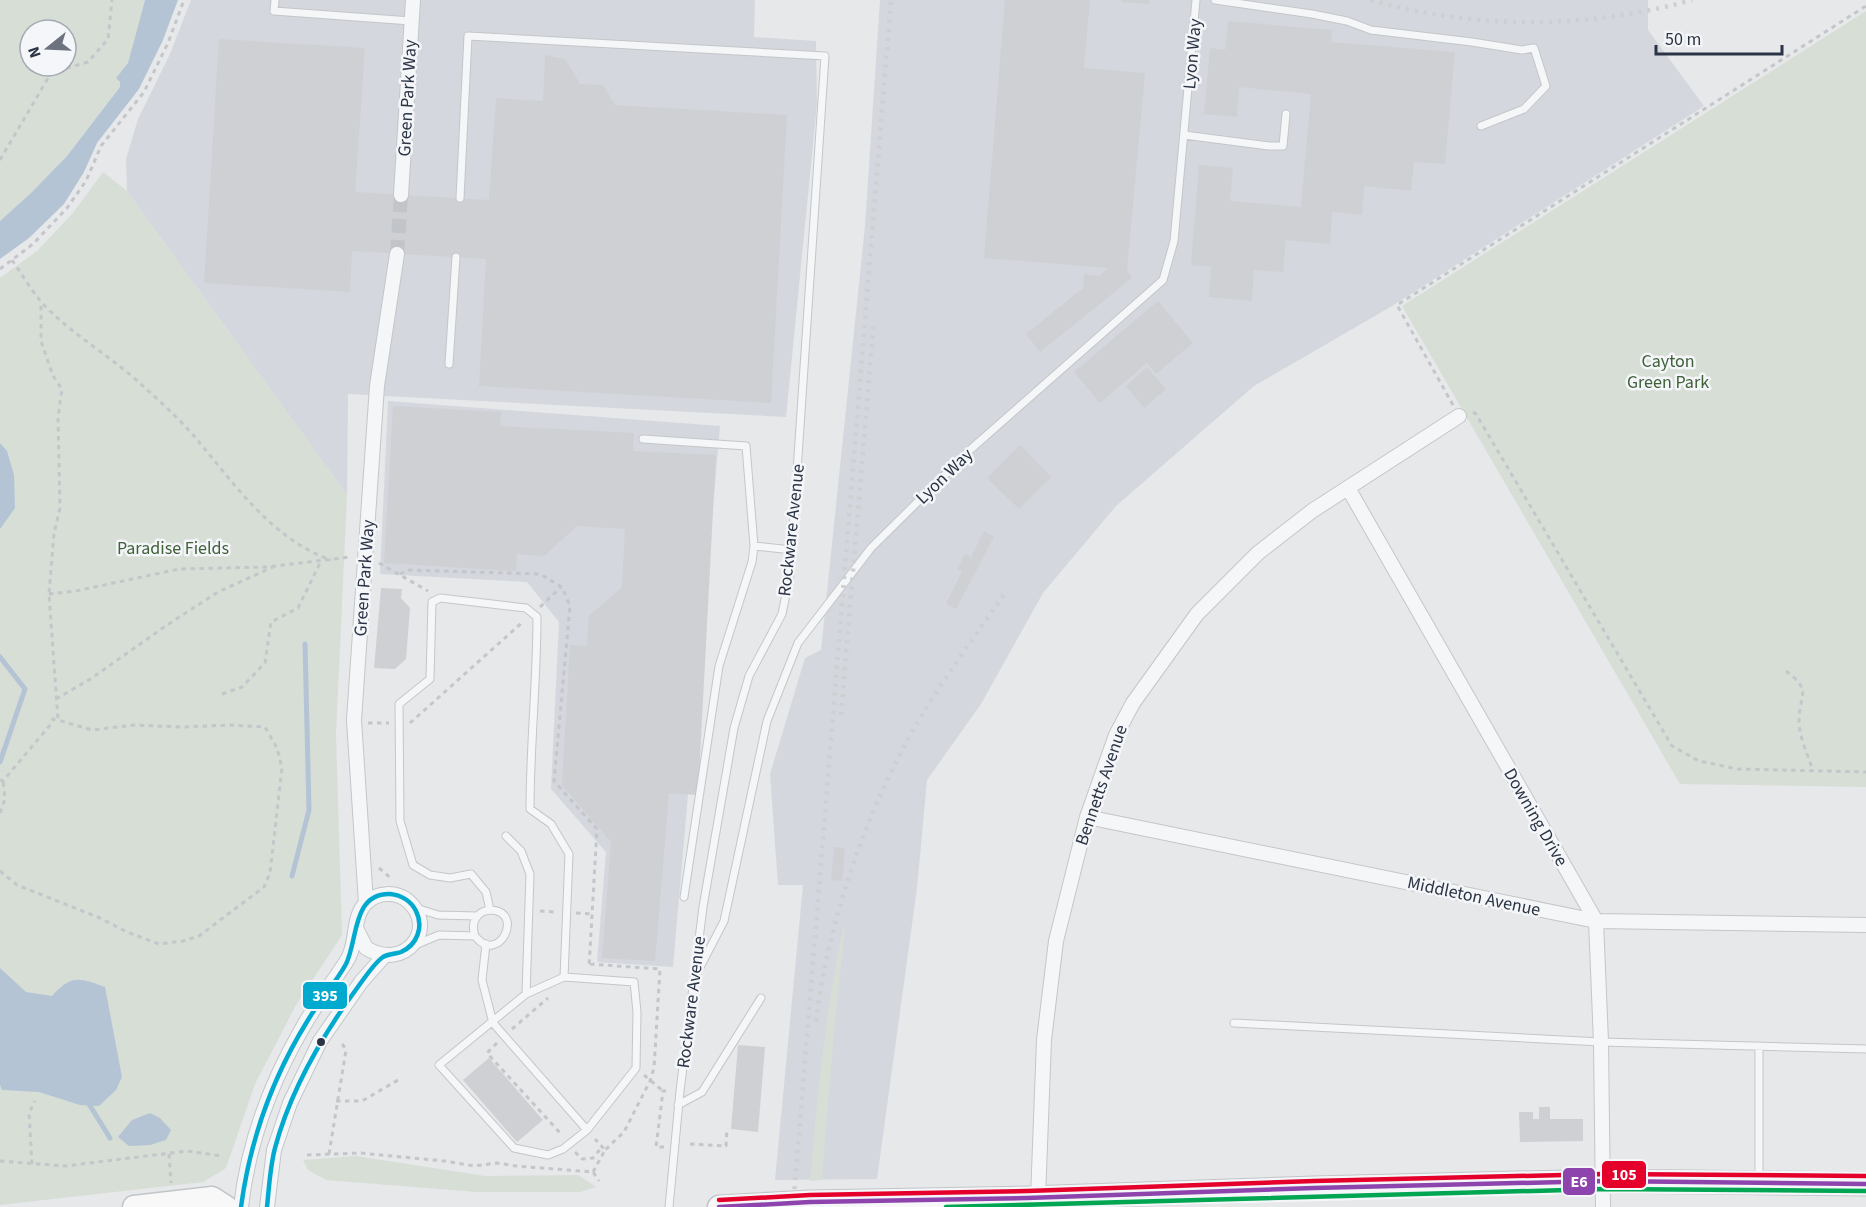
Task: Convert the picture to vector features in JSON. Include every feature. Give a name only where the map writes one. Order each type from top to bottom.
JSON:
[{"type":"main road","points":[[719,1207],[810,1202],[1030,1201],[1314,1188],[1603,1181],[1866,1184]]},
{"type":"main road","points":[[134,1207],[212,1198],[226,1207]]},
{"type":"street","name":"Green Park Way","points":[[401,195],[412,0]]},
{"type":"street","name":"Green Park Way","points":[[241,1207],[250,1152],[273,1085],[303,1027],[350,956],[357,930],[357,920],[366,903],[354,720],[377,386],[398,254]]},
{"type":"street","name":"Bennetts Avenue","points":[[1030,1201],[1044,1040],[1056,941],[1088,817],[1116,735],[1133,703],[1155,669],[1197,614],[1258,553],[1312,511],[1456,412]]},
{"type":"street","name":"Downing Drive","points":[[1348,488],[1596,921],[1601,1042],[1603,1207]]},
{"type":"street","name":"Middleton Avenue","points":[[1088,817],[1596,921],[1866,924]]},
{"type":"street","points":[[357,930],[366,948],[384,956],[395,956],[405,952],[418,935],[420,925],[414,908],[406,900],[397,895],[386,894],[366,903]]},
{"type":"street","points":[[267,1207],[273,1150],[290,1103],[320,1041],[361,982],[384,956]]},
{"type":"lane","points":[[275,0],[274,11],[411,21]]},
{"type":"lane","name":"Lyon Way","points":[[694,978],[724,921],[767,721],[798,643],[871,548],[971,449],[1163,280],[1174,241],[1196,0]]},
{"type":"lane","points":[[1215,0],[1312,14],[1347,21],[1371,30],[1522,50],[1534,48],[1546,86],[1524,109],[1480,126]]},
{"type":"lane","name":"Rockware Avenue","points":[[460,198],[468,36],[825,56],[790,575],[782,614],[749,676],[734,728],[703,907],[678,1105],[669,1207]]},
{"type":"lane","points":[[1184,135],[1283,146],[1286,114]]},
{"type":"lane","points":[[449,364],[456,257]]},
{"type":"lane","points":[[643,439],[746,446],[754,546],[752,562],[719,666],[684,897]]},
{"type":"lane","points":[[754,546],[792,550]]},
{"type":"lane","points":[[490,910],[486,892],[471,874],[450,878],[430,876],[413,865],[400,821],[399,704],[430,679],[432,602],[440,598],[526,608],[537,617],[530,809],[551,824],[569,854],[564,977]]},
{"type":"lane","points":[[506,836],[521,851],[530,874],[526,994]]},
{"type":"lane","points":[[411,946],[439,935],[475,936],[486,944],[494,944],[504,938],[508,928],[500,913],[490,910],[477,916],[438,915],[414,908]]},
{"type":"lane","points":[[475,936],[473,926],[477,916]]},
{"type":"lane","points":[[486,944],[482,980],[493,1023],[587,1130]]},
{"type":"lane","points":[[564,977],[634,982],[637,1012],[636,1068],[587,1130],[563,1149],[548,1155],[514,1148],[439,1065],[526,994],[564,977]]},
{"type":"lane","points":[[678,1105],[702,1092],[762,998]]},
{"type":"lane","points":[[1234,1023],[1601,1042],[1866,1049]]},
{"type":"lane","points":[[1759,1046],[1759,1182]]},
{"type":"path","points":[[0,160],[51,73],[88,62],[108,39],[112,0]]},
{"type":"path","points":[[0,269],[40,237],[67,208],[86,181],[101,146],[144,92],[168,43],[184,0]]},
{"type":"path","points":[[1866,6],[1397,305],[1456,412],[1469,411],[1476,414],[1672,746],[1699,761],[1738,769],[1866,772]]},
{"type":"path","points":[[12,260],[41,302],[144,386],[191,434],[260,513],[289,537],[318,555],[331,560]]},
{"type":"path","points":[[41,302],[41,342],[53,376],[62,389],[58,417],[60,508],[54,533],[49,594],[58,720]]},
{"type":"path","points":[[49,594],[76,591],[179,570],[277,565],[366,556],[440,598]]},
{"type":"path","points":[[222,694],[242,687],[265,663],[271,622],[298,608],[321,561]]},
{"type":"path","points":[[56,699],[92,678],[218,592],[277,565]]},
{"type":"path","points":[[400,574],[408,570],[540,574],[562,587],[570,606],[554,781],[597,829],[589,971]]},
{"type":"path","points":[[372,723],[411,723],[562,587]]},
{"type":"path","points":[[1786,671],[1797,679],[1804,692],[1799,721],[1813,771]]},
{"type":"path","points":[[0,813],[5,800],[2,781],[53,719],[92,730],[135,725],[265,727],[277,748],[282,768],[270,873],[264,887],[199,936],[159,944],[17,885],[0,871]]},
{"type":"path","points":[[329,1154],[346,1050],[331,1025]]},
{"type":"path","points":[[336,1101],[362,1101],[398,1080]]},
{"type":"path","points":[[594,1170],[605,1150],[624,1132],[650,1081],[663,1091],[680,1091]]},
{"type":"path","points":[[656,1147],[663,1091]]},
{"type":"path","points":[[32,1164],[28,1113],[35,1101]]},
{"type":"path","points":[[690,1144],[726,1146],[727,1128]]},
{"type":"path","points":[[587,1130],[605,1150]]},
{"type":"path","points":[[0,1161],[65,1166],[187,1151],[222,1156]]},
{"type":"path","points":[[307,1155],[360,1153],[474,1166],[497,1163],[594,1170]]},
{"type":"path","points":[[169,1154],[171,1185]]},
{"type":"path","points":[[593,1158],[594,1170],[599,1181]]},
{"type":"shaded area","points":[[191,0],[755,0],[754,37],[816,41],[817,104],[786,417],[348,394],[347,495],[127,191],[126,159],[138,119],[170,54]]},
{"type":"shaded area","points":[[880,0],[1648,0],[1648,30],[1704,106],[1392,306],[1254,386],[1116,506],[1043,593],[981,704],[927,780],[917,888],[877,1179],[775,1180],[803,885],[778,885],[770,774],[805,658],[821,650],[865,226]]},
{"type":"shaded area","points":[[388,401],[720,426],[673,967],[597,962],[606,852],[551,789],[559,622],[527,582],[380,574]]},
{"type":"green space","points":[[0,0],[145,0],[128,63],[116,78],[120,82],[120,87],[67,156],[0,221]]},
{"type":"green space","name":"Cayton Green Park","points":[[1866,11],[1866,787],[1680,784],[1402,306]]},
{"type":"green space","name":"Paradise Fields","points":[[103,172],[127,191],[347,495],[336,734],[342,935],[296,1005],[255,1084],[226,1168],[203,1182],[0,1205],[0,278],[37,251],[73,213]]},
{"type":"green space","points":[[843,929],[845,929],[822,1180],[810,1181],[822,1054]]},
{"type":"green space","points":[[356,1156],[485,1176],[578,1175],[596,1187],[580,1192],[477,1192],[326,1180],[308,1170],[303,1160]]},
{"type":"water","points":[[145,0],[178,0],[163,40],[139,89],[97,143],[84,172],[64,204],[29,238],[0,259],[0,221],[67,156],[120,87],[120,82],[116,78],[128,63]]},
{"type":"water","points":[[0,443],[7,451],[14,475],[15,508],[0,529]]},
{"type":"water","points":[[0,968],[26,992],[52,996],[65,984],[76,980],[105,987],[122,1077],[116,1090],[99,1106],[80,1105],[39,1092],[2,1090],[0,1085]]},
{"type":"water","points":[[150,1113],[160,1118],[171,1130],[166,1140],[150,1145],[129,1146],[118,1137],[132,1120]]},
{"type":"building","points":[[1005,0],[1090,0],[1084,68],[1145,73],[1127,270],[1132,278],[1040,352],[1026,334],[1083,288],[1084,274],[1099,276],[1108,268],[984,258]]},
{"type":"building","points":[[1122,0],[1149,0],[1149,4],[1121,2]]},
{"type":"building","points":[[1228,21],[1332,30],[1331,42],[1455,52],[1445,164],[1414,162],[1411,191],[1364,186],[1362,215],[1332,212],[1330,244],[1286,240],[1283,272],[1254,270],[1252,301],[1209,297],[1211,267],[1191,265],[1199,165],[1233,168],[1230,201],[1301,207],[1311,94],[1239,87],[1237,117],[1204,114],[1210,48],[1225,50]]},
{"type":"building","points":[[219,39],[365,48],[355,192],[489,200],[496,98],[543,101],[545,55],[565,59],[580,84],[603,85],[615,105],[787,115],[771,403],[479,386],[486,259],[352,251],[350,292],[204,283]]},
{"type":"building","points":[[1158,301],[1193,343],[1156,374],[1147,363],[1100,403],[1074,372]]},
{"type":"building","points":[[1147,367],[1166,389],[1144,408],[1126,386]]},
{"type":"building","points":[[393,406],[501,412],[500,426],[634,433],[633,451],[716,455],[698,795],[669,793],[655,961],[602,958],[611,842],[562,785],[570,645],[587,646],[589,616],[622,587],[625,529],[577,526],[544,556],[517,554],[516,571],[384,563]]},
{"type":"building","points":[[1020,445],[1051,477],[1019,509],[987,478]]},
{"type":"building","points":[[984,531],[994,537],[956,609],[946,604],[962,572],[957,569],[965,554],[971,557]]},
{"type":"building","points":[[381,588],[402,589],[401,598],[410,608],[406,659],[395,669],[374,668]]},
{"type":"building","points":[[834,847],[845,848],[842,881],[831,880]]},
{"type":"building","points":[[738,1045],[765,1047],[758,1132],[731,1129]]},
{"type":"building","points":[[489,1058],[543,1120],[517,1142],[463,1080]]},
{"type":"building","points":[[1539,1107],[1550,1107],[1550,1119],[1583,1119],[1583,1141],[1520,1142],[1519,1112],[1533,1112],[1533,1119],[1539,1119]]},
{"type":"waterway","points":[[292,876],[309,810],[305,644]]},
{"type":"waterway","points":[[0,657],[25,689],[0,762]]},
{"type":"waterway","points":[[89,1104],[110,1138]]},
{"type":"tunnel","points":[[397,254],[401,195]]},
{"type":"railway","points":[[793,1207],[891,0]]},
{"type":"railway","points":[[1371,0],[1451,17],[1532,22],[1572,21],[1613,16],[1653,10],[1692,0]]},
{"type":"railway","points":[[841,715],[874,320]]},
{"type":"railway","points":[[816,1021],[822,983],[840,907],[852,868],[881,794],[926,708],[1005,593]]},
{"type":"transit line","name":"395","points":[[241,1207],[250,1158],[273,1087],[308,1020],[346,964],[363,909],[369,901],[378,896],[390,894],[402,897],[416,911],[419,923],[418,935],[407,949],[387,955],[374,965],[321,1042],[299,1083],[282,1126],[275,1148],[267,1207]]},
{"type":"transit line","name":"105","points":[[719,1200],[810,1195],[1603,1174],[1866,1176]]},
{"type":"transit line","name":"E6","points":[[719,1207],[810,1202],[1603,1181],[1866,1184]]},
{"type":"transit line","points":[[946,1207],[1603,1189],[1866,1191]]}]
